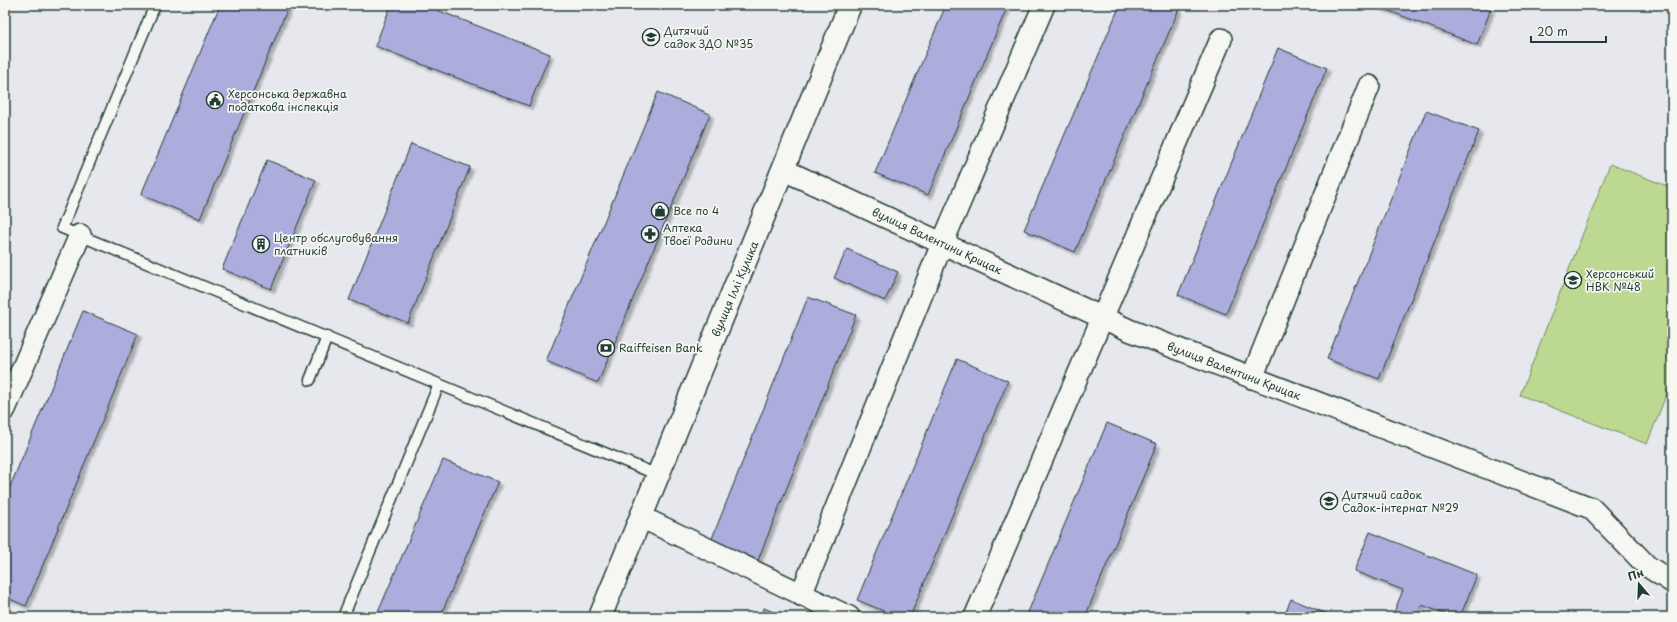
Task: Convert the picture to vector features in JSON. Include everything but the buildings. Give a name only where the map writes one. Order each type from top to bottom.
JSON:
[{"type":"street","name":"вулиця Іллі Кулика","points":[[600,617],[784,170],[850,5]]},
{"type":"street","points":[[801,595],[942,244],[1044,5]]},
{"type":"street","points":[[975,617],[1221,39]]},
{"type":"street","points":[[1252,378],[1369,86]]},
{"type":"street","name":"вулиця Валентини Крицак","points":[[784,170],[1130,330],[1591,508],[1647,566],[1672,582]]},
{"type":"street","points":[[5,409],[80,235]]},
{"type":"street","points":[[641,517],[846,616]]},
{"type":"lane","points":[[155,5],[62,228],[658,475]]},
{"type":"lane","points":[[310,380],[327,337]]},
{"type":"lane","points":[[343,617],[439,384]]},
{"type":"green space","points":[[1610,164],[1672,188],[1672,380],[1647,444],[1520,395]]},
{"type":"place","name":"Дитячий садок ЗДО №35","points":[[651,37]]},
{"type":"place","name":"Херсонська державна податкова інспекція","points":[[215,100]]},
{"type":"place","name":"Все по 4","points":[[660,211]]},
{"type":"place","name":"Аптека Твоєї Родини","points":[[650,234]]},
{"type":"place","name":"Центр обслуговування платників","points":[[261,244]]},
{"type":"place","name":"Херсонський НВК №48","points":[[1573,280]]},
{"type":"place","name":"Raiffeisen Bank","points":[[606,348]]},
{"type":"place","name":"Дитячий садок Садок-інтернат №29","points":[[1329,501]]}]
